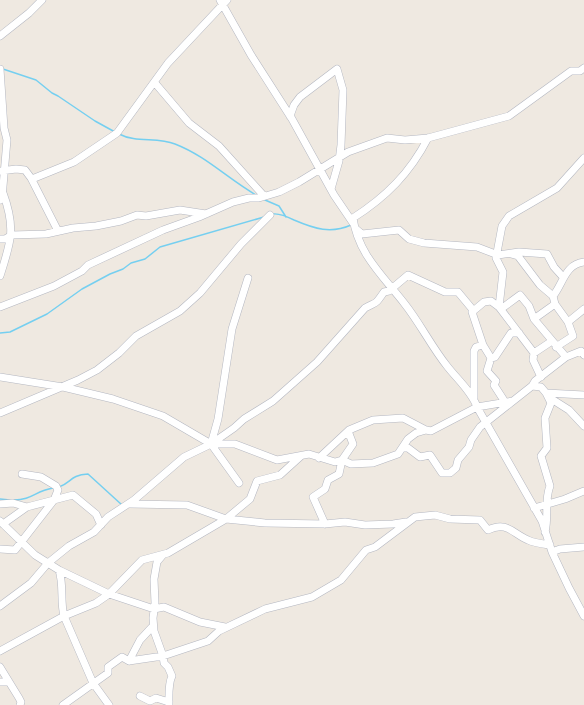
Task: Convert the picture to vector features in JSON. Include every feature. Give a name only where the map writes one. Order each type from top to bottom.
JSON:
[{"type":"street","points":[[0,36],[29,13],[42,0]]},
{"type":"street","points":[[32,179],[74,162],[117,134],[168,63],[223,1],[331,189],[354,226],[362,234],[399,230],[409,239],[424,243],[477,247],[498,254],[548,254],[554,267],[563,277]]},
{"type":"street","points":[[0,307],[54,286],[82,271],[88,265],[163,230],[233,202],[264,196],[292,186],[340,157],[387,138],[405,140],[428,138],[509,116],[571,71],[580,71],[584,68]]},
{"type":"street","points":[[0,69],[4,128],[7,139],[2,171],[2,198],[0,200]]},
{"type":"street","points":[[290,116],[294,105],[300,97],[337,69],[343,90],[340,157],[331,189]]},
{"type":"street","points":[[154,83],[189,123],[219,146],[264,196]]},
{"type":"street","points":[[428,138],[405,176],[375,204],[353,218],[354,226],[360,247],[374,268],[404,303],[444,361],[474,398]]},
{"type":"street","points":[[500,308],[503,272],[496,258],[498,254],[500,232],[504,222],[509,216],[557,188],[584,158]]},
{"type":"street","points":[[2,171],[25,170],[32,179],[58,231]]},
{"type":"street","points":[[0,276],[8,254],[12,235],[8,205],[1,188]]},
{"type":"street","points":[[0,239],[5,239],[12,235],[46,234],[102,225],[121,221],[137,215],[146,216],[180,210],[206,214]]},
{"type":"street","points":[[0,413],[63,387],[97,370],[119,353],[136,336],[180,311],[200,293],[241,244],[270,215]]},
{"type":"street","points":[[509,253],[518,256],[542,286],[553,296],[555,304],[568,322],[573,336],[534,353]]},
{"type":"street","points":[[553,296],[558,290],[563,277],[576,265],[584,262]]},
{"type":"street","points":[[0,606],[31,583],[47,564],[69,546],[94,532],[108,517],[128,505],[184,457],[211,444],[234,428],[242,420],[273,401],[319,361],[365,308],[374,306],[381,299],[384,292],[391,289],[399,281],[410,275],[445,292],[458,292],[473,310],[473,318],[483,345],[491,358]]},
{"type":"street","points":[[211,444],[218,419],[232,329],[248,278]]},
{"type":"street","points":[[500,308],[520,295],[529,306],[534,319],[566,357]]},
{"type":"street","points":[[473,310],[484,302],[489,301],[500,308],[534,353],[533,360],[541,377]]},
{"type":"street","points":[[534,319],[555,304]]},
{"type":"street","points":[[568,322],[584,308]]},
{"type":"street","points":[[505,402],[494,385],[496,381],[487,371],[491,358],[495,357],[512,333],[519,333]]},
{"type":"street","points":[[483,345],[476,347],[474,351],[474,398],[477,407],[487,422],[542,523],[544,533],[568,588],[584,616]]},
{"type":"street","points":[[403,448],[408,448],[420,457],[430,455],[442,470],[442,474],[450,473],[456,468],[458,460],[469,447],[476,433],[487,422],[566,357],[580,351],[584,355]]},
{"type":"street","points":[[0,377],[63,387],[113,399],[163,416],[211,444],[240,484]]},
{"type":"street","points":[[532,386],[541,387],[548,396],[569,410],[584,426]]},
{"type":"street","points":[[548,396],[584,395]]},
{"type":"street","points":[[544,533],[547,522],[547,492],[550,486],[541,456],[547,448],[545,419],[551,405],[548,396]]},
{"type":"street","points":[[319,458],[348,431],[373,420],[398,418],[406,419],[426,430],[431,431],[477,407],[513,401]]},
{"type":"street","points":[[211,444],[236,445],[277,460],[312,454],[319,458],[335,462],[342,460],[351,464],[373,463],[398,454],[412,436],[426,430]]},
{"type":"street","points":[[325,524],[313,497],[325,489],[328,480],[339,474],[342,460],[353,444],[348,431]]},
{"type":"street","points":[[0,652],[64,616],[96,603],[109,594],[142,560],[162,556],[226,518],[250,499],[257,481],[280,475],[301,456]]},
{"type":"street","points":[[0,549],[14,550],[22,542],[54,500],[58,490],[56,486],[41,477],[22,474]]},
{"type":"street","points":[[534,508],[584,490]]},
{"type":"street","points":[[101,525],[96,514],[73,495],[27,507],[1,523],[47,564],[109,594],[154,609],[164,607],[200,622],[225,627]]},
{"type":"street","points":[[0,504],[13,503],[27,507]]},
{"type":"street","points":[[128,505],[136,503],[187,505],[226,518],[266,523],[325,524],[344,522],[365,525],[393,524],[408,521]]},
{"type":"street","points":[[63,705],[108,673],[108,667],[114,661],[122,657],[129,661],[163,656],[208,640],[225,627],[265,608],[312,598],[341,580],[366,550],[375,547],[415,517],[435,515],[450,519],[480,520],[488,530],[495,527],[505,526],[528,541],[551,548],[560,549],[584,547]]},
{"type":"street","points":[[140,696],[150,701],[156,698],[169,704],[171,688],[169,681],[172,676],[168,667],[164,663],[153,626],[154,579],[157,562],[162,556]]},
{"type":"street","points":[[59,570],[62,582],[61,606],[64,616],[93,683],[109,705]]},
{"type":"street","points":[[129,661],[140,640],[153,626]]},
{"type":"street","points":[[0,667],[22,704]]},
{"type":"street","points":[[0,682],[9,682]]},
{"type":"waterway","points":[[3,69],[36,80],[52,93],[115,132]]},
{"type":"waterway","points":[[119,134],[126,137],[175,144],[207,161],[256,195]]},
{"type":"waterway","points":[[265,200],[279,206],[286,217]]},
{"type":"waterway","points":[[273,214],[278,214],[316,228],[330,230],[344,228],[351,225]]},
{"type":"waterway","points":[[0,333],[10,332],[47,314],[82,289],[110,274],[123,269],[131,263],[145,259],[160,247],[264,217]]},
{"type":"waterway","points":[[59,487],[74,477],[88,474],[122,505]]},
{"type":"waterway","points":[[14,500],[25,499],[47,489],[53,488]]},
{"type":"waterway","points":[[0,499],[10,500]]}]
